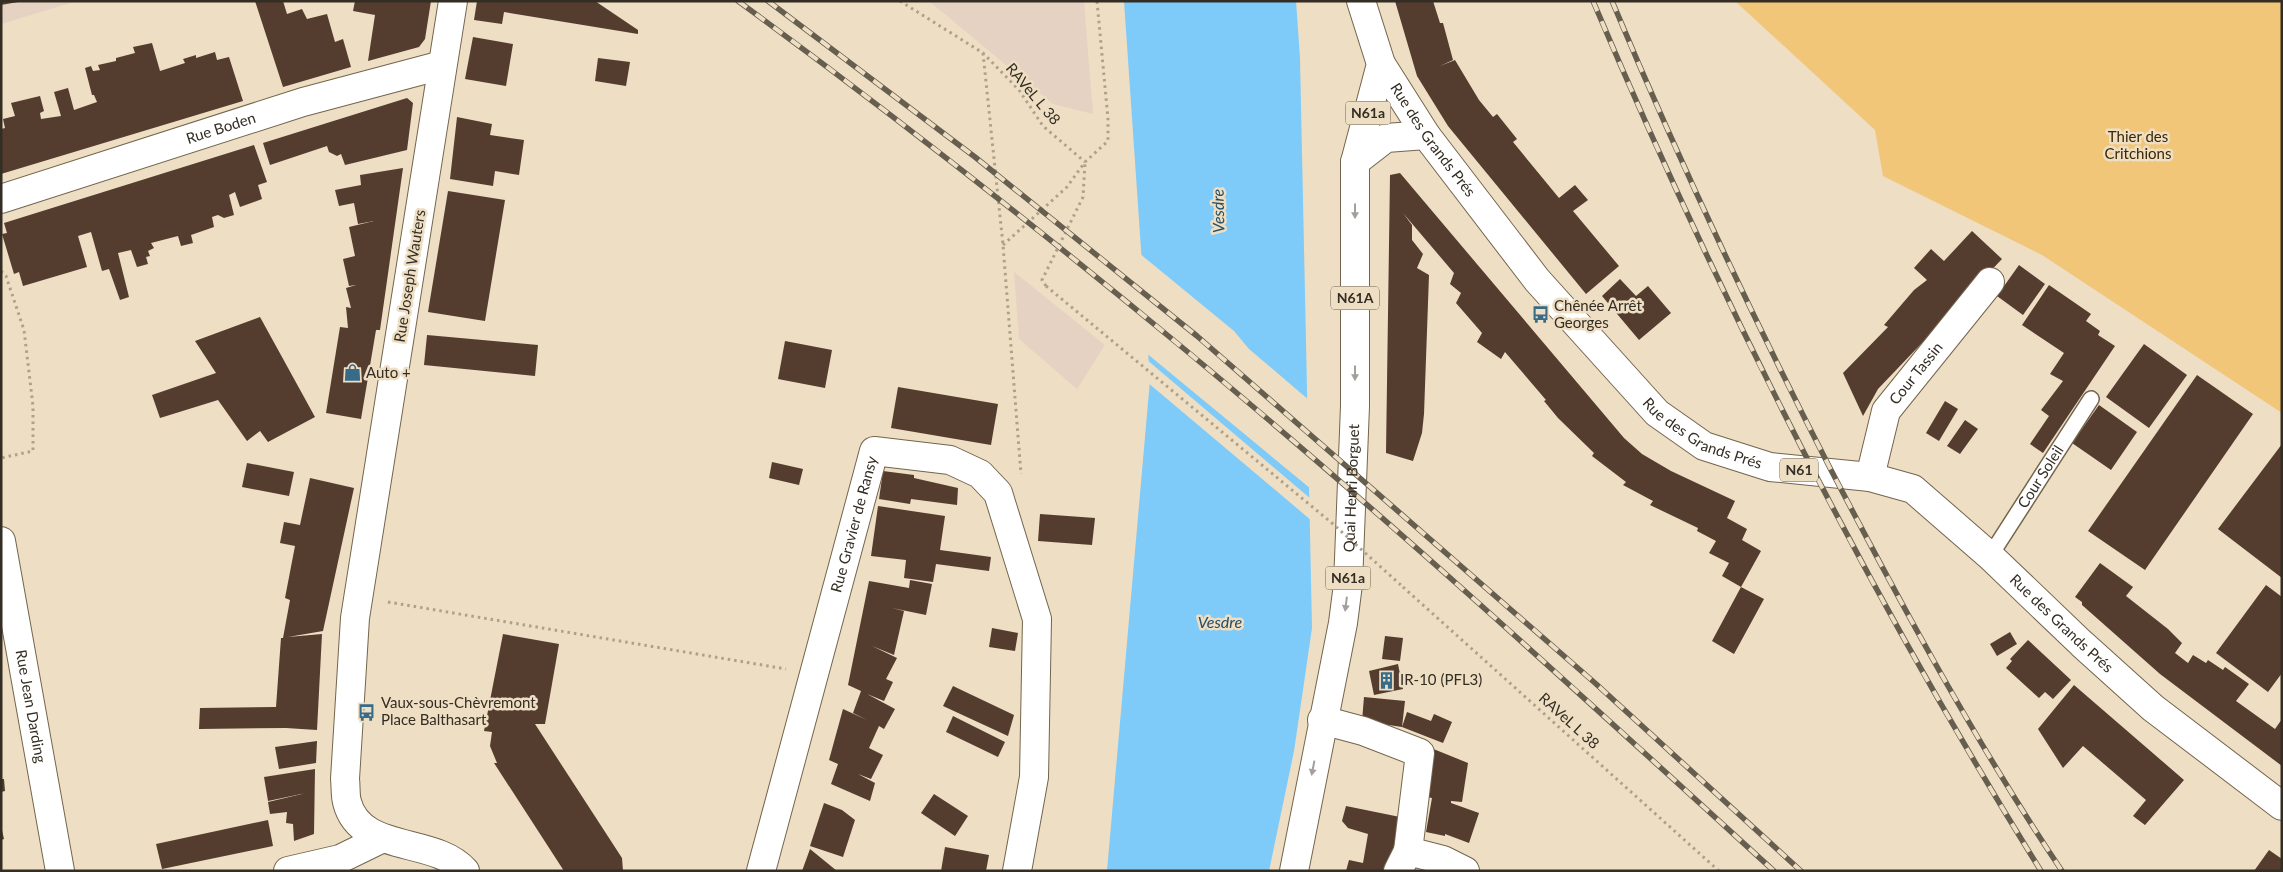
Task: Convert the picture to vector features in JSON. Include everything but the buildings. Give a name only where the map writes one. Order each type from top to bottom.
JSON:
[{"type":"street","name":"Rue Joseph Wauters","points":[[381,839],[360,825],[347,804],[345,779],[352,639],[453,1]]},
{"type":"street","name":"N61","points":[[1361,1],[1381,64]]},
{"type":"street","name":"Rue des Grands Prés","points":[[1381,64],[1426,136],[1537,280],[1657,413],[1704,446],[1770,467],[1870,477],[1912,489],[1990,556],[2082,644],[2153,708],[2282,806]]},
{"type":"street","name":"Quai Henri Borguet","points":[[1294,871],[1322,720],[1343,623],[1348,584],[1354,433],[1355,162],[1381,64]]},
{"type":"street","name":"Rue Boden","points":[[1,199],[303,102],[442,65]]},
{"type":"street","name":"N61a","points":[[1355,162],[1386,138],[1426,136]]},
{"type":"street","name":"Cour Tassin","points":[[1870,477],[1886,412],[1990,282]]},
{"type":"street","name":"Rue Gravier de Ransy","points":[[761,871],[874,451],[950,460],[980,474],[998,492],[1037,619],[1034,777],[1017,871]]},
{"type":"street","name":"Rue Jean Darding","points":[[1,541],[60,871]]},
{"type":"street","points":[[1322,720],[1363,731],[1420,753],[1403,861],[1443,860],[1465,871]]},
{"type":"street","points":[[288,871],[340,859],[381,839],[428,849],[458,864],[464,871]]},
{"type":"lane","name":"Cour Soleil","points":[[1990,556],[2091,399]]},
{"type":"path","name":"RAVeL L 38","points":[[900,1],[982,53],[1019,90],[1043,126],[1085,162],[1083,197],[1042,280],[1046,286],[1332,524],[1720,871]]},
{"type":"path","points":[[1003,245],[1068,187],[1085,162],[1108,140],[1108,118],[1097,1]]},
{"type":"path","points":[[982,53],[1003,245],[1020,472]]},
{"type":"path","points":[[1,271],[6,276],[24,330],[32,406],[33,451],[1,458]]},
{"type":"path","points":[[358,597],[712,655],[814,675]]},
{"type":"shaded area","points":[[1,1],[77,1],[1,24]]},
{"type":"shaded area","points":[[929,1],[1084,1],[1093,114],[1053,104]]},
{"type":"shaded area","points":[[1014,272],[1105,345],[1077,389],[1019,339]]},
{"type":"green space","name":"Thier des Critchions","points":[[1735,1],[2282,1],[2282,413],[2042,255],[1883,176],[1875,130]]},
{"type":"water","name":"Vesdre","points":[[1124,1],[1296,1],[1300,58],[1312,628],[1294,751],[1269,871],[1107,871],[1150,380]]},
{"type":"pier","points":[[1139,253],[1234,331],[1249,349],[1309,400],[1311,489],[1145,352]]},
{"type":"pier","points":[[1146,359],[1311,499],[1312,521],[1147,382]]},
{"type":"railway","points":[[738,1],[851,85],[1019,215],[1259,411],[1482,606],[1774,871]]},
{"type":"railway","points":[[768,1],[975,157],[1197,336],[1595,683],[1801,871]]},
{"type":"railway","points":[[1593,1],[1693,225],[1745,336],[1800,445],[1916,660],[1977,766],[2041,871]]},
{"type":"railway","points":[[1612,1],[1663,120],[1717,238],[1831,470],[1941,674],[2030,823],[2062,871]]},
{"type":"place","name":"Chênée Arrêt Georges","points":[[1540,315]]},
{"type":"place","name":"Auto +","points":[[352,373]]},
{"type":"place","name":"IR-10 (PFL3)","points":[[1386,680]]},
{"type":"place","name":"Vaux-sous-Chèvremont Place Balthasart","points":[[367,712]]}]
